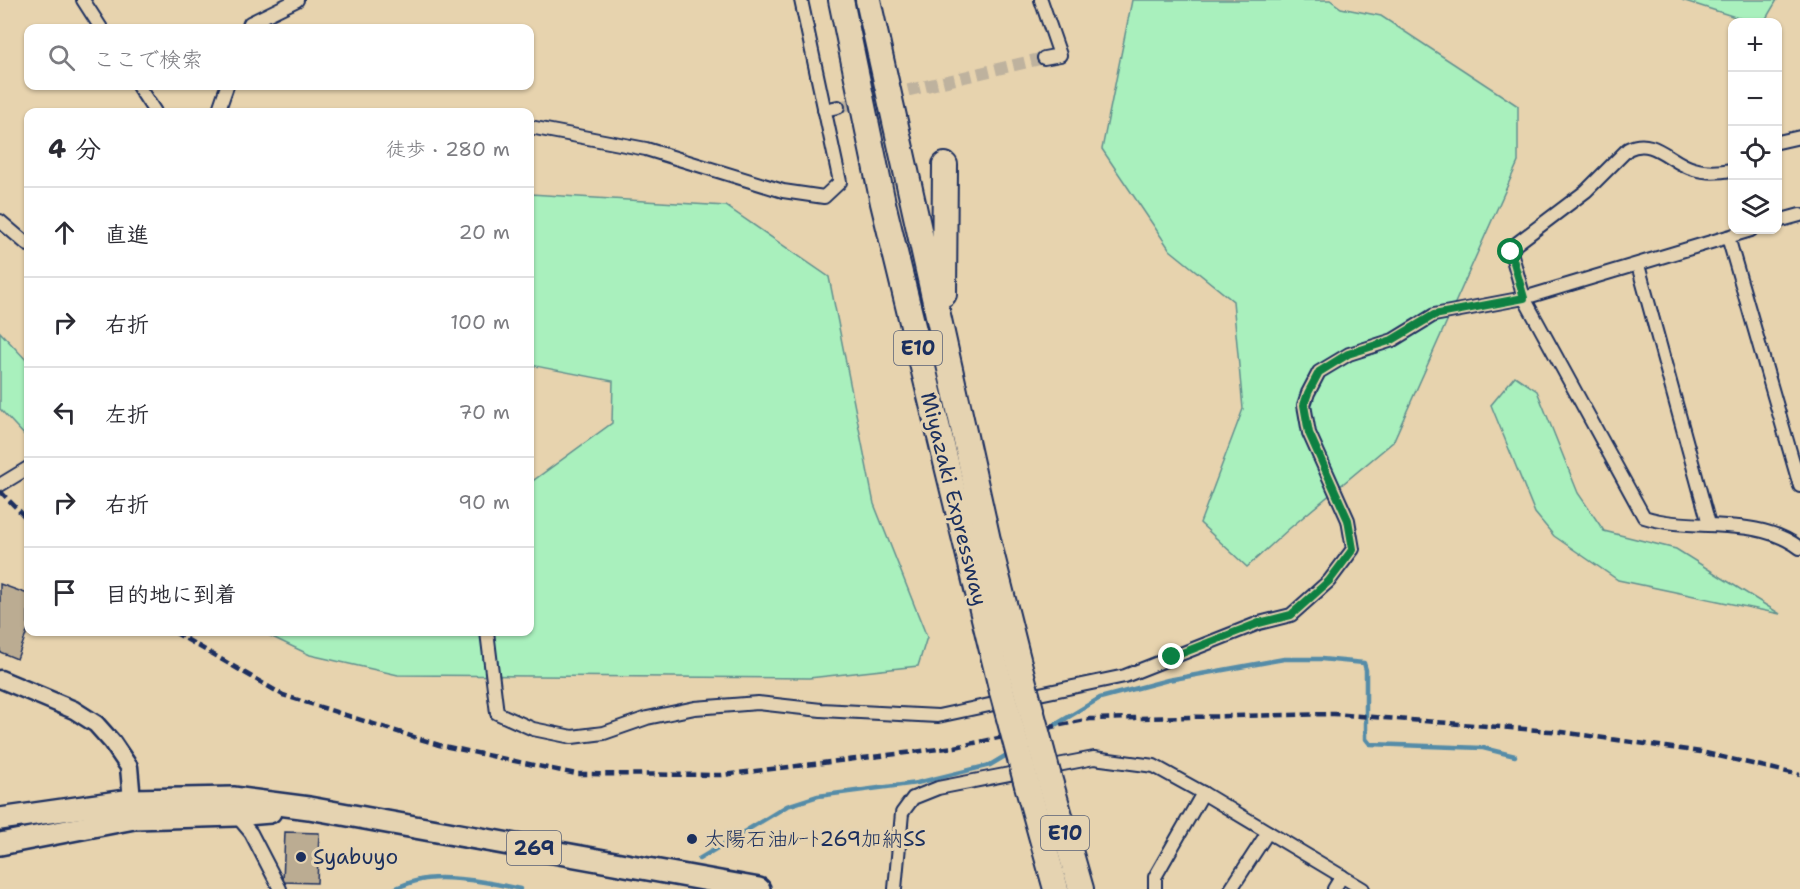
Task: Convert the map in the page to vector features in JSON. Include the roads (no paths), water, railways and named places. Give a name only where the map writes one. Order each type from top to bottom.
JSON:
[{"type":"highway","name":"Miyazaki Expressway","points":[[841,0],[883,203],[1038,781],[1056,889]]},
{"type":"highway","name":"Miyazaki Expressway","points":[[868,0],[988,540],[1014,690]]},
{"type":"highway","points":[[944,336],[945,165]]},
{"type":"highway","name":"Miyazaki Expressway","points":[[1038,781],[1081,889]]},
{"type":"highway","name":"269","points":[[0,819],[133,809],[309,808],[759,889]]},
{"type":"highway","name":"269","points":[[0,844],[133,809]]},
{"type":"street","points":[[83,0],[98,24]]},
{"type":"street","points":[[250,24],[297,0]]},
{"type":"street","points":[[534,128],[646,149],[783,191],[824,197],[840,182],[801,0]]},
{"type":"street","points":[[1041,0],[1060,55],[1044,58]]},
{"type":"street","points":[[141,90],[152,108]]},
{"type":"street","points":[[219,108],[226,90]]},
{"type":"street","points":[[824,110],[838,107]]},
{"type":"street","points":[[1782,141],[1800,136]]},
{"type":"street","points":[[1728,170],[1712,172],[1693,169],[1646,145],[1635,145],[1628,149],[1586,191],[1516,244],[1511,252],[1524,298],[1644,517],[1658,522],[1709,524],[1770,532],[1800,548]]},
{"type":"street","points":[[1782,220],[1800,214]]},
{"type":"street","points":[[0,221],[24,242]]},
{"type":"street","points":[[487,636],[497,713],[533,729],[572,737],[604,733],[647,718],[695,708],[758,703],[821,710],[938,716],[1125,676],[1259,623],[1291,615],[1329,581],[1353,549],[1348,520],[1309,433],[1304,405],[1319,372],[1348,354],[1392,340],[1434,315],[1524,298],[1738,234]]},
{"type":"street","points":[[1728,237],[1800,486]]},
{"type":"street","points":[[1638,265],[1709,524]]},
{"type":"street","points":[[0,485],[24,470]]},
{"type":"street","points":[[0,679],[74,710],[96,724],[129,767],[133,809]]},
{"type":"street","points":[[895,889],[902,813],[913,798],[938,788],[1094,758],[1154,766],[1363,889]]},
{"type":"street","points":[[1155,889],[1155,877],[1203,794]]},
{"type":"street","points":[[234,807],[252,832],[280,889]]},
{"type":"street","points":[[1231,889],[1268,832]]},
{"type":"street","points":[[1334,889],[1342,876]]},
{"type":"waterway","points":[[1045,731],[1100,698],[1168,680],[1284,659],[1321,659],[1364,663],[1366,670],[1366,739],[1370,744],[1483,748],[1515,756]]},
{"type":"waterway","points":[[699,859],[787,806],[818,796],[917,783],[990,765],[1010,753]]},
{"type":"waterway","points":[[394,889],[416,881],[439,878],[468,880],[520,889]]},
{"type":"tunnel","points":[[838,107],[1044,58]]},
{"type":"railway","points":[[0,491],[24,516]]},
{"type":"railway","points":[[181,636],[283,695],[439,745],[576,774],[722,775],[955,747],[1090,719],[1334,714],[1562,732],[1701,752],[1800,775]]},
{"type":"place","name":"太陽石油ﾙｰﾄ269加納SS","points":[[692,839]]},
{"type":"place","name":"Syabuyo","points":[[301,857]]}]
